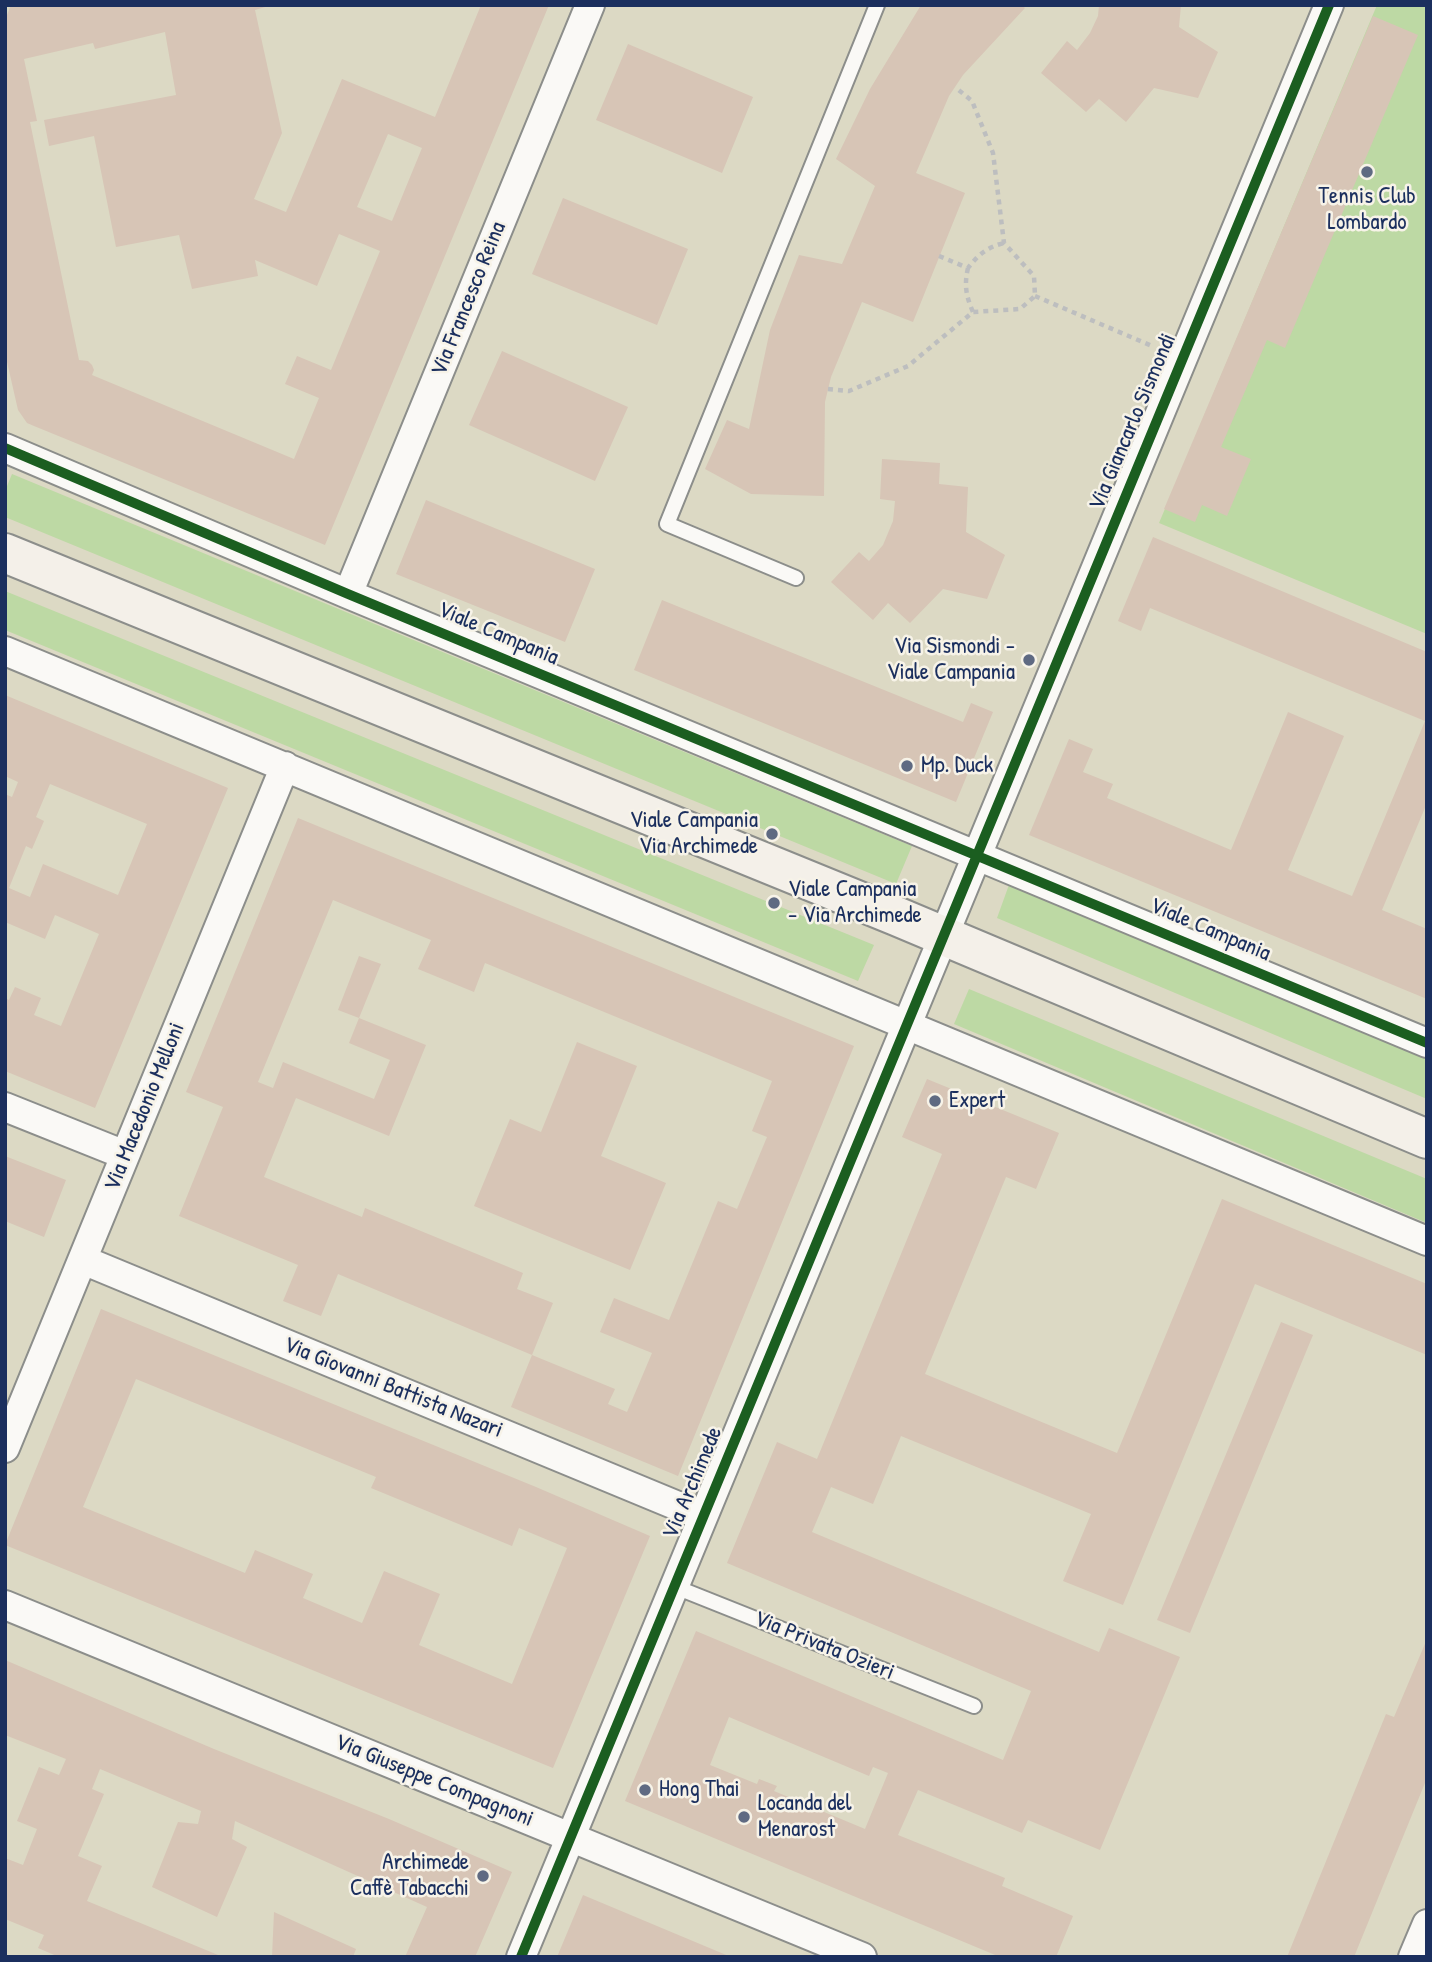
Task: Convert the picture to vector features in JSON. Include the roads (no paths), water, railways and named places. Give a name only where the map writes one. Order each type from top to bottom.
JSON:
[{"type":"main road","points":[[5,552],[943,936],[1427,1139]]},
{"type":"street","name":"Via Francesco Reina","points":[[348,594],[590,5]]},
{"type":"street","name":"Via Giancarlo Sismondi","points":[[976,856],[1329,5]]},
{"type":"street","name":"Viale Campania","points":[[5,448],[348,594],[1427,1043]]},
{"type":"street","points":[[5,651],[1427,1241]]},
{"type":"street","name":"Via Macedonio Melloni","points":[[5,1448],[285,766]]},
{"type":"street","points":[[906,1026],[976,856]]},
{"type":"street","name":"Via Archimede","points":[[521,1957],[906,1026]]},
{"type":"street","points":[[5,1107],[125,1155]]},
{"type":"street","name":"Via Giovanni Battista Nazari","points":[[83,1260],[702,1516]]},
{"type":"street","name":"Via Giuseppe Compagnoni","points":[[5,1605],[862,1957]]},
{"type":"street","points":[[1413,1957],[1427,1924]]},
{"type":"lane","points":[[796,578],[667,524],[877,5]]},
{"type":"lane","name":"Via Privata Ozieri","points":[[673,1586],[975,1706]]},
{"type":"place","name":"Tennis Club Lombardo","points":[[1367,172]]},
{"type":"place","name":"Via Sismondi - Viale Campania","points":[[1029,660]]},
{"type":"place","name":"Mp. Duck","points":[[907,766]]},
{"type":"place","name":"Viale Campania Via Archimede","points":[[772,834]]},
{"type":"place","name":"Viale Campania - Via Archimede","points":[[774,903]]},
{"type":"place","name":"Expert","points":[[935,1101]]},
{"type":"place","name":"Hong Thai","points":[[645,1790]]},
{"type":"place","name":"Locanda del Menarost","points":[[744,1817]]},
{"type":"place","name":"Archimede Caffè Tabacchi","points":[[483,1876]]}]
